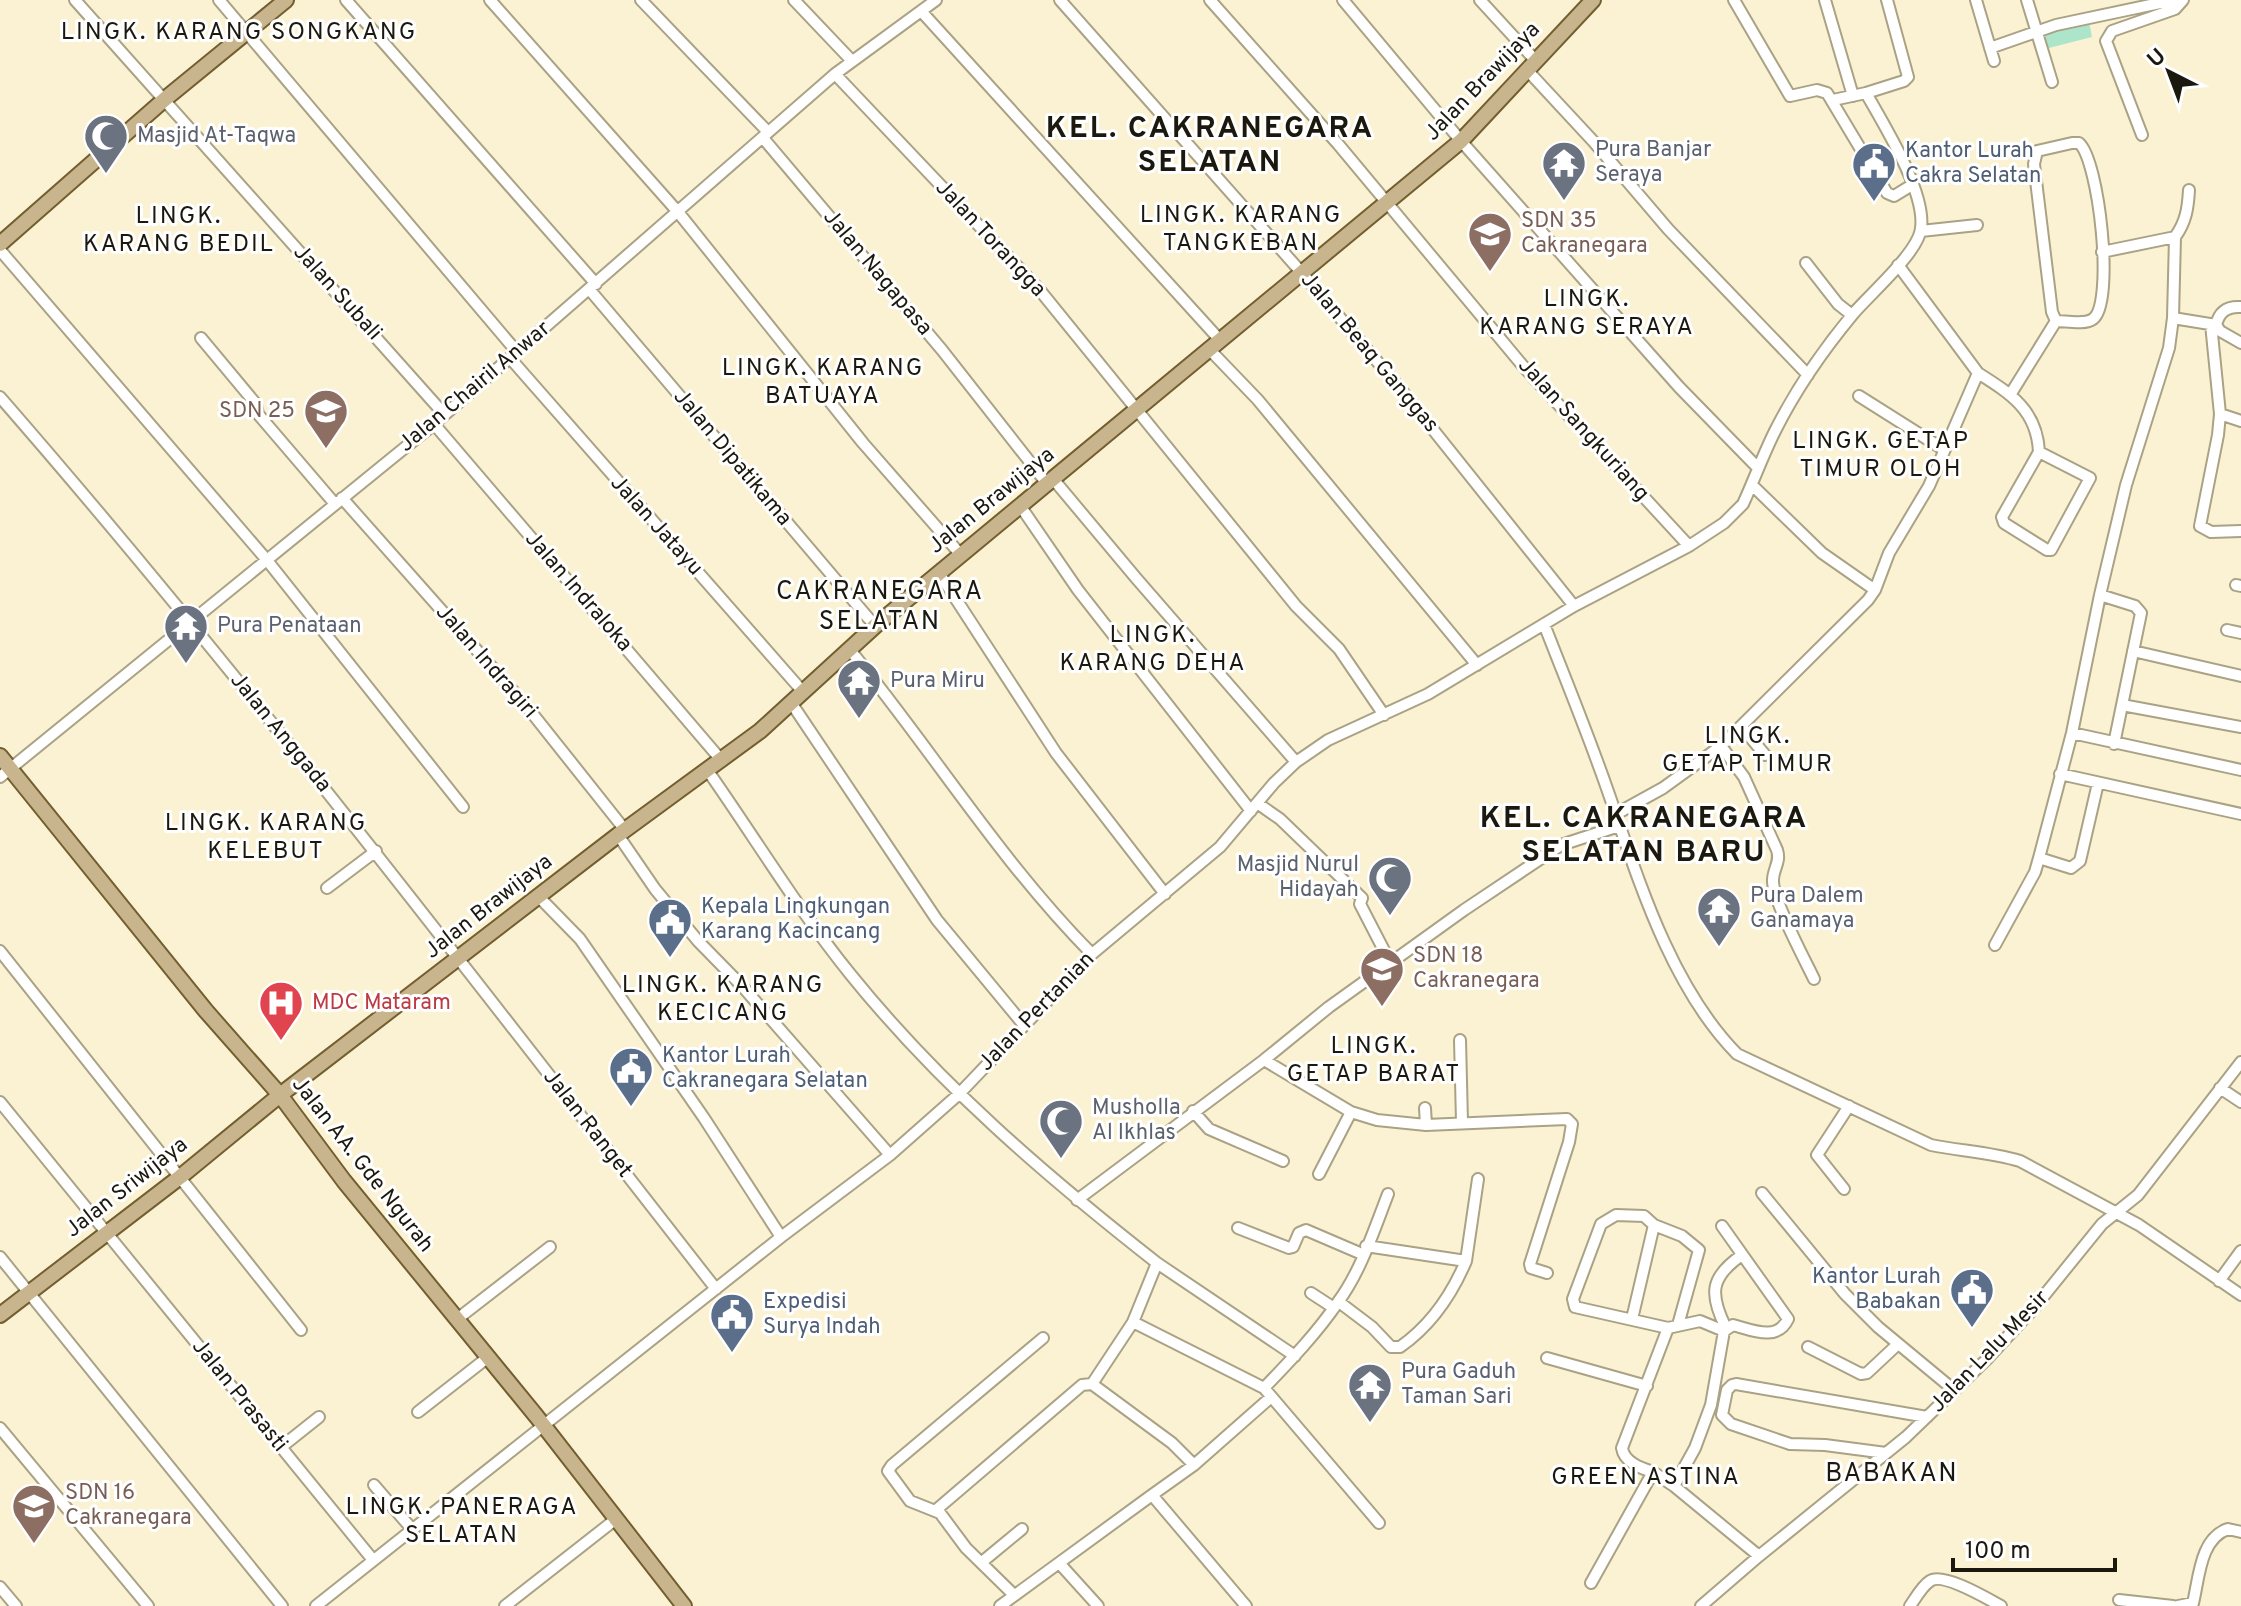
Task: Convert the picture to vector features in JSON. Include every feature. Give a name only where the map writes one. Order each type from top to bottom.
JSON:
[{"type":"main road","points":[[0,247],[165,99],[286,0]]},
{"type":"main road","name":"Jalan Brawijaya","points":[[280,1095],[621,832],[722,761],[792,704],[875,626],[1461,141],[1593,0]]},
{"type":"main road","name":"Jalan AA. Gde Ngurah","points":[[0,756],[5,773],[280,1095],[344,1181],[544,1427],[684,1606]]},
{"type":"main road","name":"Jalan Sriwijaya","points":[[0,1315],[180,1177],[280,1095]]},
{"type":"street","name":"Jalan Subali","points":[[75,0],[444,414]]},
{"type":"street","name":"Jalan Jatayu","points":[[219,0],[513,355],[804,693]]},
{"type":"street","name":"Jalan Dipatikama","points":[[346,0],[593,287],[875,626]]},
{"type":"street","points":[[490,0],[678,212],[863,443],[961,555]]},
{"type":"street","name":"Jalan Nagapasa","points":[[641,0],[766,135],[1051,482],[1296,762]]},
{"type":"street","points":[[794,0],[852,61]]},
{"type":"street","name":"Jalan Beaq Ganggas","points":[[1060,0],[1399,387],[1574,606]]},
{"type":"street","points":[[1210,0],[1267,61],[1387,202]]},
{"type":"street","points":[[1343,0],[1461,141],[1679,387],[1758,468]]},
{"type":"street","points":[[1480,0],[1668,229],[1808,375]]},
{"type":"street","points":[[1734,0],[1790,96],[1821,90],[1833,100],[1887,193],[1894,196],[1912,185]]},
{"type":"street","points":[[1825,0],[1853,96]]},
{"type":"street","points":[[1833,100],[1904,81],[1909,74],[1887,0]]},
{"type":"street","points":[[1976,0],[1994,61]]},
{"type":"street","points":[[2027,0],[2052,82]]},
{"type":"street","points":[[1990,48],[2056,25],[2174,0]]},
{"type":"street","points":[[2142,135],[2106,41],[2107,36],[2112,31],[2175,9],[2183,0]]},
{"type":"street","name":"Jalan Chairil Anwar","points":[[5,773],[434,424],[835,74],[932,1]]},
{"type":"street","points":[[921,11],[1214,344],[1243,387],[1258,400],[1477,665]]},
{"type":"street","name":"Jalan Torangga","points":[[835,74],[1038,288],[1296,606],[1339,649],[1384,715]]},
{"type":"street","points":[[1866,93],[1907,168],[1921,231],[1977,225]]},
{"type":"street","points":[[2010,395],[2056,321],[2049,299],[2033,158],[2037,151],[2079,143],[2084,147],[2095,182],[2102,252],[2102,297],[2096,316],[2089,321],[2056,321]]},
{"type":"street","points":[[1995,945],[2035,872],[2072,733],[2126,485],[2169,348],[2175,237],[2185,218],[2189,190]]},
{"type":"street","name":"Jalan Sangkuriang","points":[[1387,202],[1523,366],[1689,546]]},
{"type":"street","name":"Jalan Pertanian","points":[[316,1606],[781,1237],[890,1155],[959,1094],[1092,954],[1220,847],[1296,762],[1328,740],[1428,694],[1574,606],[1689,546],[1735,515],[1752,485],[1776,429],[1808,375],[1852,315],[1898,265],[1921,231]]},
{"type":"street","points":[[2102,252],[2175,237]]},
{"type":"street","points":[[0,247],[266,559],[463,807]]},
{"type":"street","points":[[1806,263],[1838,304],[1852,315]]},
{"type":"street","points":[[1898,265],[1978,373],[2010,395],[2032,419],[2039,452],[2002,520],[2007,526],[2051,550],[2090,478],[2039,452]]},
{"type":"street","points":[[2241,307],[2226,309],[2214,325],[2220,414],[2200,526],[2211,532],[2241,531]]},
{"type":"street","points":[[2173,318],[2214,325],[2241,343]]},
{"type":"street","name":"Jalan Indragiri","points":[[201,338],[256,404],[258,414],[528,708],[621,832],[655,889],[890,1155]]},
{"type":"street","points":[[1616,814],[1663,788],[1721,746],[1835,635],[1875,590],[1889,553],[1929,486],[1978,373]]},
{"type":"street","points":[[1859,396],[1943,449]]},
{"type":"street","name":"Jalan Anggada","points":[[0,397],[190,622],[459,958]]},
{"type":"street","points":[[2220,414],[2241,421]]},
{"type":"street","name":"Jalan Indraloka","points":[[434,424],[722,761]]},
{"type":"street","points":[[1752,485],[1822,553],[1875,590]]},
{"type":"street","points":[[1021,507],[1078,590],[1254,807],[1280,819],[1362,898],[1360,904],[1391,964]]},
{"type":"street","points":[[939,573],[1056,753],[1165,894]]},
{"type":"street","points":[[2100,595],[2139,609],[2141,613],[2114,744]]},
{"type":"street","points":[[1544,624],[1655,921],[1709,1018],[1742,1058],[1931,1145],[2020,1161],[2139,1225],[2241,1295]]},
{"type":"street","points":[[2227,630],[2241,633]]},
{"type":"street","points":[[850,650],[1004,855],[1092,954]]},
{"type":"street","points":[[2133,651],[2241,676]]},
{"type":"street","points":[[792,704],[937,920],[1023,1024]]},
{"type":"street","points":[[2122,705],[2241,727]]},
{"type":"street","points":[[1742,727],[1765,755]]},
{"type":"street","points":[[2072,733],[2241,770]]},
{"type":"street","points":[[1721,746],[1744,777],[1777,850],[1779,862],[1773,884],[1788,925],[1814,979]]},
{"type":"street","points":[[708,771],[850,974],[959,1094],[1077,1200],[1157,1263],[1295,1356]]},
{"type":"street","points":[[2060,774],[2241,814]]},
{"type":"street","points":[[2039,858],[2071,868],[2080,861],[2098,783]]},
{"type":"street","points":[[1077,1200],[1264,1060],[1329,1007],[1464,910],[1561,845],[1619,826]]},
{"type":"street","points":[[327,888],[376,851]]},
{"type":"street","points":[[539,897],[580,939],[704,1118],[781,1237]]},
{"type":"street","points":[[0,951],[301,1330]]},
{"type":"street","name":"Jalan Ranget","points":[[459,958],[716,1289]]},
{"type":"street","points":[[1460,1040],[1462,1122]]},
{"type":"street","points":[[1264,1060],[1351,1112],[1396,1123],[1484,1124],[1562,1118],[1572,1124],[1530,1264],[1531,1268],[1547,1273]]},
{"type":"street","name":"Jalan Lalu Mesir","points":[[1709,1604],[1759,1556],[1927,1417],[2011,1334],[2102,1224],[2138,1195],[2241,1062]]},
{"type":"street","points":[[2220,1088],[2241,1102]]},
{"type":"street","name":"Jalan Prasasti","points":[[0,1102],[373,1560]]},
{"type":"street","points":[[1844,1189],[1817,1155],[1849,1106]]},
{"type":"street","points":[[1425,1108],[1426,1125]]},
{"type":"street","points":[[1193,1111],[1209,1129],[1283,1161]]},
{"type":"street","points":[[1319,1174],[1351,1112]]},
{"type":"street","points":[[1311,1293],[1372,1327],[1391,1347],[1400,1347],[1440,1308],[1458,1279],[1466,1261],[1478,1179]]},
{"type":"street","points":[[1762,1193],[1845,1294],[1898,1344],[1954,1390]]},
{"type":"street","points":[[1000,1606],[1194,1465],[1267,1393],[1336,1305],[1388,1194]]},
{"type":"street","points":[[1722,1226],[1787,1316],[1780,1329],[1769,1333],[1733,1325],[1725,1329],[1700,1321],[1673,1326],[1575,1307],[1573,1299],[1601,1224],[1616,1215],[1644,1216],[1654,1225],[1682,1236],[1699,1250],[1673,1326],[1622,1448],[1631,1463],[1653,1472],[1674,1486],[1759,1556]]},
{"type":"street","points":[[1632,1319],[1654,1225]]},
{"type":"street","points":[[1238,1228],[1289,1248],[1293,1247],[1299,1233],[1306,1230],[1364,1250],[1466,1261]]},
{"type":"street","points":[[456,1320],[550,1247]]},
{"type":"street","points":[[2219,1281],[2241,1251]]},
{"type":"street","points":[[1674,1486],[1695,1448],[1711,1405],[1725,1329],[1716,1304],[1717,1278],[1742,1255]]},
{"type":"street","points":[[0,1257],[282,1606]]},
{"type":"street","points":[[1092,1384],[1133,1322],[1157,1263]]},
{"type":"street","points":[[1133,1322],[1267,1393],[1379,1523]]},
{"type":"street","points":[[1014,1595],[966,1548],[936,1510],[910,1501],[888,1471],[1043,1338]]},
{"type":"street","points":[[1808,1347],[1861,1374],[1868,1372],[1898,1344]]},
{"type":"street","points":[[418,1412],[487,1358]]},
{"type":"street","points":[[1547,1358],[1647,1386]]},
{"type":"street","points":[[936,1510],[1082,1385],[1092,1384],[1172,1443],[1194,1465]]},
{"type":"street","points":[[1886,1453],[1790,1444],[1725,1420],[1722,1415],[1728,1388],[1736,1384],[1927,1417]]},
{"type":"street","points":[[280,1448],[319,1417]]},
{"type":"street","points":[[0,1428],[148,1606]]},
{"type":"street","points":[[1591,1583],[1653,1472]]},
{"type":"street","points":[[374,1485],[411,1528]]},
{"type":"street","points":[[1152,1495],[1246,1606]]},
{"type":"street","points":[[505,1606],[616,1519]]},
{"type":"street","points":[[982,1562],[1022,1529]]},
{"type":"street","points":[[2119,1600],[2175,1606],[2193,1603],[2213,1539],[2226,1530],[2241,1532]]},
{"type":"street","points":[[1062,1562],[1098,1606]]},
{"type":"street","points":[[1910,1606],[1930,1581],[1938,1579],[1949,1581],[2001,1606]]},
{"type":"street","points":[[0,1587],[16,1606]]},
{"type":"green space","points":[[2089,22],[2092,37],[2045,49],[2041,34]]},
{"type":"place","name":"Masjid At-Taqwa","points":[[106,175]]},
{"type":"place","name":"Pura Banjar Seraya","points":[[1564,202]]},
{"type":"place","name":"Kantor Lurah Cakra Selatan","points":[[1874,203]]},
{"type":"place","name":"SDN 35 Cakranegara","points":[[1490,273]]},
{"type":"place","name":"SDN 25","points":[[326,450]]},
{"type":"place","name":"Pura Penataan","points":[[186,665]]},
{"type":"place","name":"Pura Miru","points":[[859,720]]},
{"type":"place","name":"Masjid Nurul Hidayah","points":[[1390,917]]},
{"type":"place","name":"Pura Dalem Ganamaya","points":[[1719,948]]},
{"type":"place","name":"Kepala Lingkungan Karang Kacincang","points":[[670,959]]},
{"type":"place","name":"SDN 18 Cakranegara","points":[[1382,1008]]},
{"type":"place","name":"MDC Mataram","points":[[281,1042]]},
{"type":"place","name":"Kantor Lurah Cakranegara Selatan","points":[[631,1108]]},
{"type":"place","name":"Musholla Al Ikhlas","points":[[1061,1160]]},
{"type":"place","name":"Kantor Lurah Babakan","points":[[1972,1329]]},
{"type":"place","name":"Expedisi Surya Indah","points":[[732,1354]]},
{"type":"place","name":"Pura Gaduh Taman Sari","points":[[1370,1424]]},
{"type":"place","name":"SDN 16 Cakranegara","points":[[34,1545]]},
{"type":"district","name":"LINGK. KARANG SONGKANG","points":[[239,33]]},
{"type":"district","name":"KEL. CAKRANEGARA SELATAN","points":[[1210,146]]},
{"type":"district","name":"LINGK. KARANG TANGKEBAN","points":[[1241,230]]},
{"type":"district","name":"LINGK. KARANG BEDIL","points":[[179,231]]},
{"type":"district","name":"LINGK. KARANG SERAYA","points":[[1587,314]]},
{"type":"district","name":"LINGK. KARANG BATUAYA","points":[[823,383]]},
{"type":"district","name":"LINGK. GETAP TIMUR OLOH","points":[[1881,456]]},
{"type":"district","name":"CAKRANEGARA SELATAN","points":[[880,607]]},
{"type":"district","name":"LINGK. KARANG DEHA","points":[[1153,650]]},
{"type":"district","name":"LINGK. GETAP TIMUR","points":[[1748,751]]},
{"type":"district","name":"KEL. CAKRANEGARA SELATAN BARU","points":[[1644,836]]},
{"type":"district","name":"LINGK. KARANG KELEBUT","points":[[266,838]]},
{"type":"district","name":"LINGK. KARANG KECICANG","points":[[723,1000]]},
{"type":"district","name":"LINGK. GETAP BARAT","points":[[1374,1061]]},
{"type":"district","name":"BABAKAN","points":[[1892,1474]]},
{"type":"district","name":"GREEN ASTINA","points":[[1646,1478]]},
{"type":"district","name":"LINGK. PANERAGA SELATAN","points":[[462,1522]]}]
